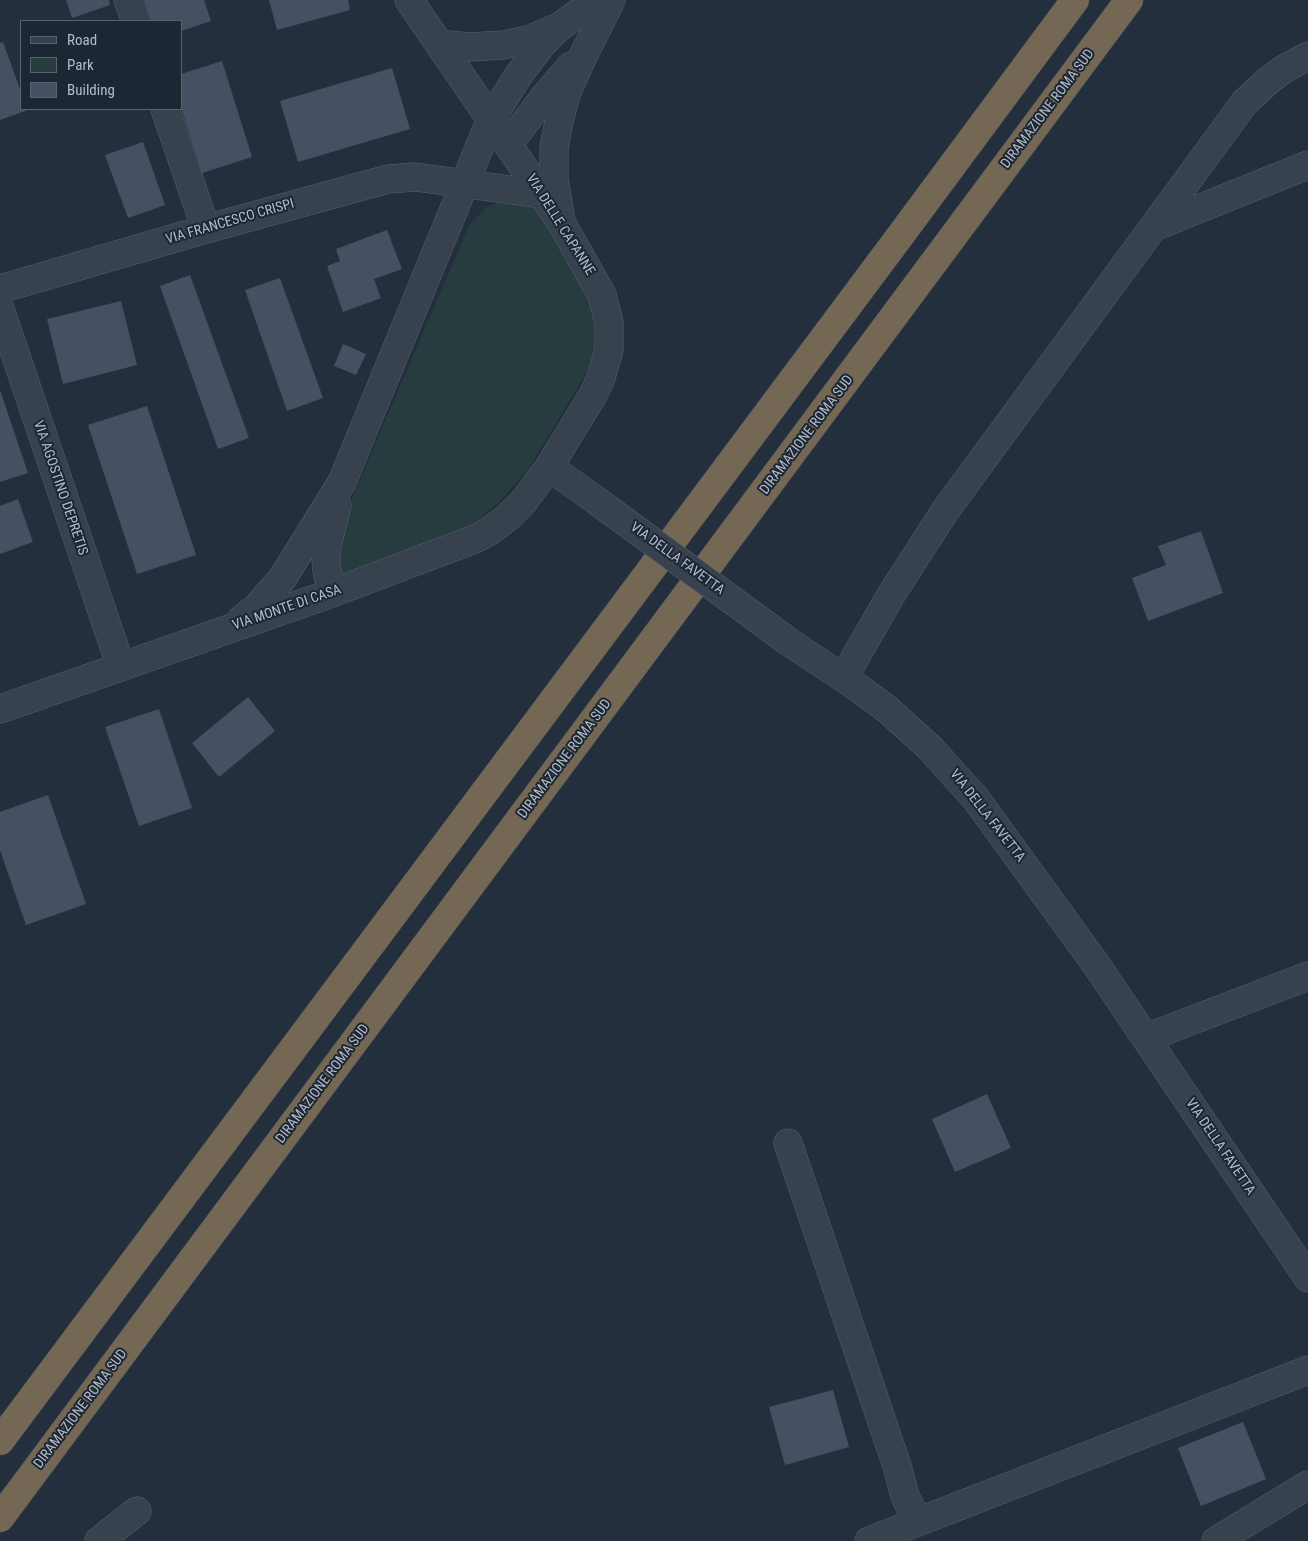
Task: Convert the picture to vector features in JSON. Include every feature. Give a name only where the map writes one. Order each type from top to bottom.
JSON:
[{"type":"highway","points":[[0,1441],[892,248],[1074,0]]},
{"type":"highway","name":"DIRAMAZIONE ROMA SUD","points":[[0,1518],[1129,0]]},
{"type":"street","points":[[128,0],[136,20]]},
{"type":"street","name":"VIA DELLE CAPANNE","points":[[409,0],[561,222],[602,296],[608,313],[610,341],[602,378],[548,467]]},
{"type":"street","points":[[332,593],[327,571],[327,546],[342,482],[491,119],[527,63],[558,28],[596,0]]},
{"type":"street","points":[[561,222],[554,178],[556,134],[566,94],[611,0]]},
{"type":"street","points":[[439,44],[470,46],[503,45],[528,40],[558,28]]},
{"type":"street","points":[[508,144],[562,76],[583,56]]},
{"type":"street","points":[[844,678],[901,579],[946,511],[1244,103],[1269,80],[1284,69],[1308,56]]},
{"type":"street","points":[[165,110],[206,229]]},
{"type":"street","points":[[1156,226],[1308,165]]},
{"type":"street","name":"VIA FRANCESCO CRISPI","points":[[0,289],[206,229],[388,179],[415,177],[541,194]]},
{"type":"street","name":"VIA AGOSTINO DEPRETIS","points":[[0,309],[121,667]]},
{"type":"street","name":"VIA DELLA FAVETTA","points":[[548,467],[789,642],[844,678],[902,722],[930,748],[976,799],[1095,963],[1308,1278]]},
{"type":"street","name":"VIA MONTE DI CASA","points":[[0,709],[332,593],[462,545],[488,532],[507,518],[524,501],[548,467]]},
{"type":"street","points":[[224,630],[250,614],[274,588],[293,562],[342,482]]},
{"type":"street","points":[[1146,1038],[1308,976]]},
{"type":"street","points":[[788,1143],[898,1469],[905,1496],[912,1511],[924,1519]]},
{"type":"street","points":[[869,1541],[1308,1370]]},
{"type":"street","points":[[1216,1541],[1308,1485]]},
{"type":"street","points":[[99,1541],[137,1512]]},
{"type":"green space","points":[[506,199],[533,200],[594,305],[597,344],[587,372],[528,470],[498,503],[477,521],[449,538],[338,577],[343,531],[354,493],[470,224],[486,208]]},
{"type":"building","points":[[66,0],[109,0],[110,5],[72,18]]},
{"type":"building","points":[[144,0],[204,0],[211,21],[182,31],[182,20],[151,20]]},
{"type":"building","points":[[269,0],[348,0],[350,10],[277,30]]},
{"type":"building","points":[[3,42],[20,89],[20,110],[28,110],[0,120],[0,43]]},
{"type":"building","points":[[222,61],[252,157],[202,173],[182,110],[182,74]]},
{"type":"building","points":[[392,68],[410,129],[298,162],[280,101]]},
{"type":"building","points":[[143,142],[165,205],[128,218],[105,155]]},
{"type":"building","points":[[387,230],[402,269],[374,279],[381,298],[343,312],[327,266],[340,261],[336,249]]},
{"type":"building","points":[[190,275],[249,438],[218,449],[160,286]]},
{"type":"building","points":[[280,278],[323,398],[287,411],[245,290]]},
{"type":"building","points":[[121,301],[137,365],[63,384],[47,319]]},
{"type":"building","points":[[343,344],[366,354],[356,375],[334,366]]},
{"type":"building","points":[[0,390],[28,473],[0,482]]},
{"type":"building","points":[[147,406],[196,555],[137,574],[88,425]]},
{"type":"building","points":[[18,499],[33,542],[0,554],[0,506]]},
{"type":"building","points":[[1201,531],[1223,593],[1148,621],[1132,578],[1166,565],[1158,546]]},
{"type":"building","points":[[248,697],[275,731],[219,777],[192,743]]},
{"type":"building","points":[[159,709],[192,808],[139,826],[105,727]]},
{"type":"building","points":[[48,795],[86,904],[26,925],[0,850],[0,812]]},
{"type":"building","points":[[987,1094],[1011,1148],[955,1172],[932,1119]]},
{"type":"building","points":[[833,1390],[849,1447],[785,1465],[769,1407]]},
{"type":"building","points":[[1243,1422],[1266,1479],[1201,1506],[1178,1448]]}]
